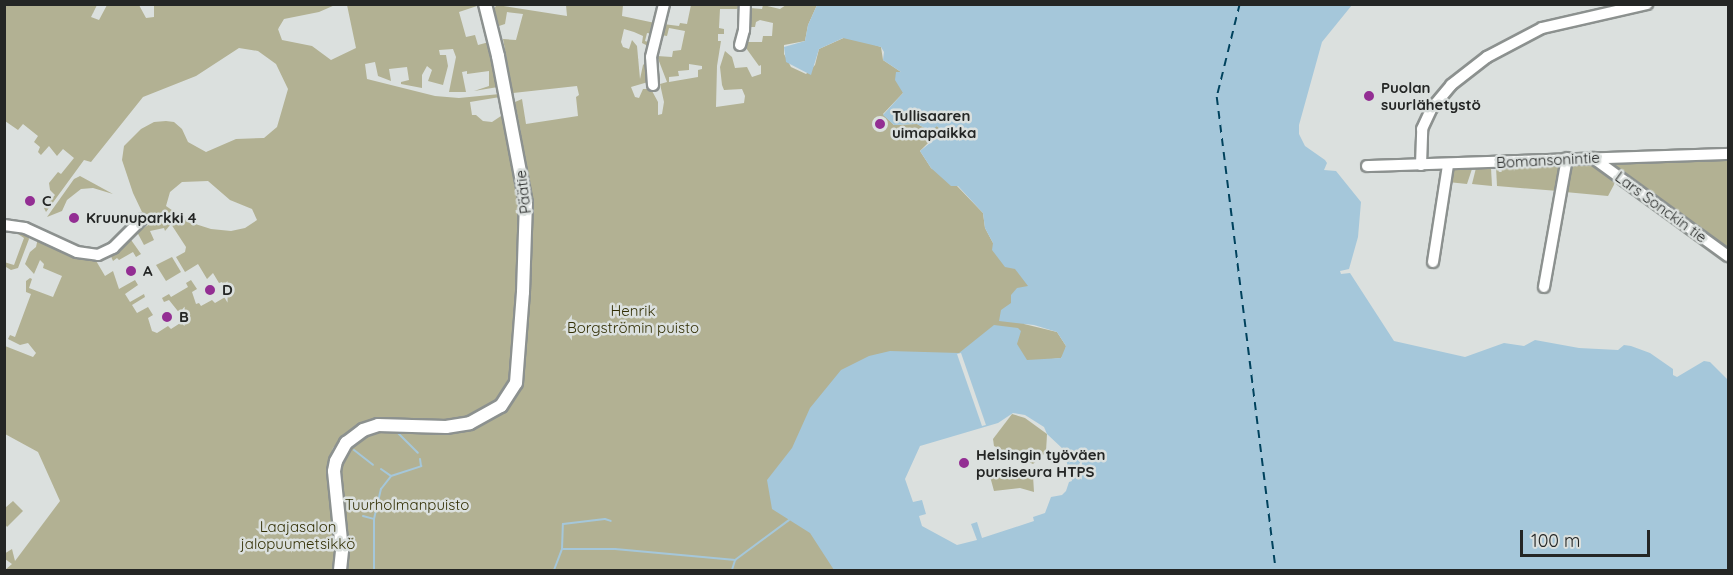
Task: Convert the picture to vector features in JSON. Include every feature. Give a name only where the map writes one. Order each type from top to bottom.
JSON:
[{"type":"street","name":"Päätie","points":[[340,570],[342,550],[334,471],[336,461],[346,443],[363,430],[378,425],[446,427],[470,423],[501,406],[516,383],[524,292],[526,203],[498,56],[485,4]]},
{"type":"street","points":[[652,85],[651,57],[664,4]]},
{"type":"street","points":[[740,45],[744,30],[745,4]]},
{"type":"street","points":[[1421,165],[1422,129],[1432,108],[1451,85],[1487,57],[1542,28],[1647,4]]},
{"type":"street","name":"Bomansonintie","points":[[1367,166],[1728,154]]},
{"type":"street","points":[[1544,287],[1568,158]]},
{"type":"street","name":"Lars Sonckin tie","points":[[1593,158],[1728,256]]},
{"type":"street","points":[[1433,262],[1448,165]]},
{"type":"street","points":[[4,225],[26,228],[77,252],[98,255],[113,248],[141,220]]},
{"type":"green space","name":"Henrik Borgströmin puisto","points":[[5,5],[97,5],[91,17],[99,20],[107,5],[139,5],[146,18],[154,17],[154,5],[335,5],[319,12],[284,19],[278,29],[282,40],[312,46],[331,60],[356,48],[347,5],[480,5],[459,12],[466,37],[475,35],[478,45],[489,42],[498,87],[474,91],[489,86],[489,71],[467,74],[467,71],[462,72],[466,92],[449,92],[456,57],[453,49],[439,50],[440,55],[446,55],[448,66],[443,85],[428,81],[432,70],[427,66],[422,75],[422,88],[401,84],[409,80],[407,67],[389,69],[391,81],[378,76],[375,62],[365,64],[367,79],[435,96],[459,98],[500,94],[500,97],[470,102],[472,115],[476,115],[483,121],[492,122],[504,114],[509,135],[521,133],[515,102],[522,99],[526,124],[578,116],[576,97],[579,95],[577,86],[513,93],[503,39],[516,40],[523,14],[507,12],[505,24],[499,26],[494,8],[497,5],[567,16],[566,5],[623,5],[622,16],[655,23],[653,34],[647,33],[645,41],[651,43],[649,51],[642,43],[643,36],[634,32],[624,29],[621,42],[623,47],[629,49],[632,40],[637,46],[640,79],[643,65],[648,60],[648,82],[631,87],[635,97],[639,98],[643,89],[651,89],[658,102],[658,115],[662,114],[664,102],[660,84],[667,82],[657,56],[672,57],[673,51],[681,50],[685,31],[669,28],[667,36],[661,35],[663,24],[679,26],[680,23],[687,24],[691,5],[741,5],[741,8],[736,9],[720,9],[719,28],[724,29],[724,34],[718,34],[718,41],[721,41],[717,66],[716,107],[744,103],[745,96],[742,89],[724,90],[722,85],[720,67],[725,51],[732,57],[735,68],[747,67],[752,77],[761,74],[761,65],[759,66],[746,48],[746,42],[762,42],[763,36],[772,36],[773,23],[760,20],[756,22],[755,27],[747,27],[750,8],[762,9],[763,5],[780,9],[786,5],[817,5],[808,25],[805,41],[784,45],[784,54],[791,67],[806,74],[815,65],[819,49],[848,36],[881,47],[883,60],[901,72],[903,93],[883,114],[894,125],[917,124],[927,129],[937,126],[941,130],[920,151],[931,168],[957,186],[983,213],[985,228],[993,243],[1029,286],[1024,324],[1057,332],[1066,346],[1065,353],[1061,358],[1034,361],[953,353],[845,570],[345,570],[339,473],[350,448],[370,434],[390,431],[435,433],[466,430],[364,423],[350,431],[333,448],[327,466],[336,562],[334,570],[5,570],[12,564],[5,559],[4,554],[12,549],[15,561],[60,501],[38,452],[5,434],[5,346],[33,357],[36,353],[28,343],[20,345],[8,339],[10,335],[15,337],[31,294],[26,292],[26,281],[32,279],[29,288],[53,297],[62,276],[43,268],[44,264],[40,260],[34,274],[25,264],[30,252],[36,247],[38,238],[78,258],[95,259],[105,276],[113,271],[119,289],[135,280],[138,285],[125,294],[130,302],[144,294],[145,297],[132,305],[137,313],[148,307],[153,315],[148,318],[152,331],[157,333],[168,326],[171,329],[185,320],[169,300],[164,302],[162,298],[169,294],[171,297],[188,287],[186,283],[191,280],[197,289],[192,292],[196,304],[199,303],[201,306],[212,300],[215,303],[227,296],[229,294],[222,282],[219,283],[213,273],[207,279],[198,264],[185,272],[176,257],[185,252],[186,247],[171,224],[165,231],[164,228],[150,231],[154,240],[144,245],[137,232],[150,224],[151,220],[142,212],[133,193],[122,160],[124,146],[141,129],[154,122],[166,121],[174,122],[182,129],[188,142],[206,152],[236,139],[264,138],[277,127],[288,89],[276,64],[258,51],[239,48],[196,76],[143,97],[91,162],[84,160],[46,212],[44,208],[55,195],[50,190],[49,183],[58,172],[61,174],[74,158],[63,149],[57,156],[49,146],[41,155],[38,152],[40,147],[34,142],[38,136],[23,124],[18,130],[5,121]],"holes":[[[689,64],[702,66],[702,69],[698,70],[698,77],[669,82],[669,77],[679,76],[678,71],[689,70]],[[208,181],[230,200],[252,209],[257,220],[245,228],[231,231],[211,229],[189,222],[166,206],[170,192],[182,182]]]},
{"type":"green space","points":[[1728,158],[1728,250],[1610,164],[1610,162]]},
{"type":"green space","points":[[1586,163],[1598,167],[1616,181],[1608,196],[1565,192],[1571,166]]},
{"type":"green space","points":[[1561,166],[1558,191],[1497,186],[1496,167]]},
{"type":"green space","points":[[1476,168],[1491,168],[1492,186],[1472,184]]},
{"type":"green space","points":[[1453,169],[1472,169],[1467,184],[1448,182]]},
{"type":"green space","points":[[80,176],[113,194],[93,188],[81,189],[67,200],[62,211],[47,217],[74,179]]},
{"type":"green space","points":[[9,228],[27,232],[29,239],[18,268],[11,270],[4,262],[14,265],[24,238]]},
{"type":"green space","points":[[129,237],[141,254],[136,257],[133,252],[113,261],[110,254]]},
{"type":"green space","points":[[172,257],[181,272],[166,281],[156,265]]},
{"type":"green space","points":[[1012,414],[1025,418],[1047,434],[1046,452],[1033,464],[994,446],[993,439]]},
{"type":"green space","points":[[988,469],[1004,471],[1014,469],[1033,476],[1034,492],[1020,488],[994,491]]},
{"type":"green space","points":[[13,501],[23,511],[7,527],[5,508]]},
{"type":"water","points":[[817,5],[1352,5],[1322,42],[1299,125],[1299,134],[1305,146],[1327,163],[1324,170],[1336,171],[1361,202],[1358,237],[1349,269],[1340,271],[1341,274],[1350,273],[1394,341],[1465,357],[1504,343],[1524,346],[1535,340],[1579,348],[1618,350],[1624,345],[1650,353],[1673,369],[1673,375],[1677,377],[1704,361],[1710,362],[1728,380],[1728,570],[834,570],[810,533],[772,509],[767,480],[792,448],[810,408],[841,370],[869,356],[890,351],[959,353],[994,325],[1018,328],[1021,331],[1017,344],[1027,360],[1061,358],[1066,346],[1057,332],[1034,325],[999,321],[1001,310],[1011,303],[1011,295],[1017,288],[1028,286],[1015,269],[1005,267],[992,250],[993,243],[985,228],[983,213],[958,186],[951,186],[931,168],[920,151],[935,139],[941,130],[937,126],[931,131],[917,124],[894,125],[883,115],[903,93],[895,80],[896,72],[901,72],[883,60],[884,52],[881,47],[843,38],[819,49],[811,75],[786,62],[784,47],[805,41],[808,25]],"holes":[[[1013,413],[1025,415],[1044,427],[1047,434],[1063,449],[1072,481],[1069,482],[1066,491],[1062,495],[1051,497],[1045,513],[1033,517],[1034,521],[982,538],[977,522],[971,524],[977,540],[957,545],[922,526],[919,516],[926,514],[922,500],[913,502],[905,479],[920,446],[998,423]]]},
{"type":"pier","points":[[961,353],[986,425],[982,426],[957,354]]},
{"type":"waterway","points":[[398,433],[418,453]]},
{"type":"waterway","points":[[354,450],[373,465]]},
{"type":"waterway","points":[[374,570],[374,519],[381,489],[391,476],[421,466],[420,459]]},
{"type":"waterway","points":[[381,469],[391,476]]},
{"type":"waterway","points":[[363,516],[374,519]]},
{"type":"waterway","points":[[554,570],[562,549],[563,524],[605,519],[611,521]]},
{"type":"waterway","points":[[562,549],[615,549],[735,560],[789,520]]},
{"type":"waterway","points":[[732,570],[735,560]]},
{"type":"ferry route","points":[[1240,4],[1217,97],[1276,570]]},
{"type":"place","name":"Puolan suurlähetystö","points":[[1369,96]]},
{"type":"place","name":"Tullisaaren uimapaikka","points":[[880,124]]},
{"type":"place","name":"C","points":[[30,201]]},
{"type":"place","name":"Kruunuparkki 4","points":[[74,218]]},
{"type":"place","name":"A","points":[[131,271]]},
{"type":"place","name":"D","points":[[210,290]]},
{"type":"place","name":"B","points":[[167,317]]},
{"type":"place","name":"Helsingin työväen pursiseura HTPS","points":[[964,463]]},
{"type":"park label","name":"Tuurholmanpuisto","points":[[407,505]]},
{"type":"park label","name":"Laajasalon jalopuumetsikkö","points":[[298,534]]}]
